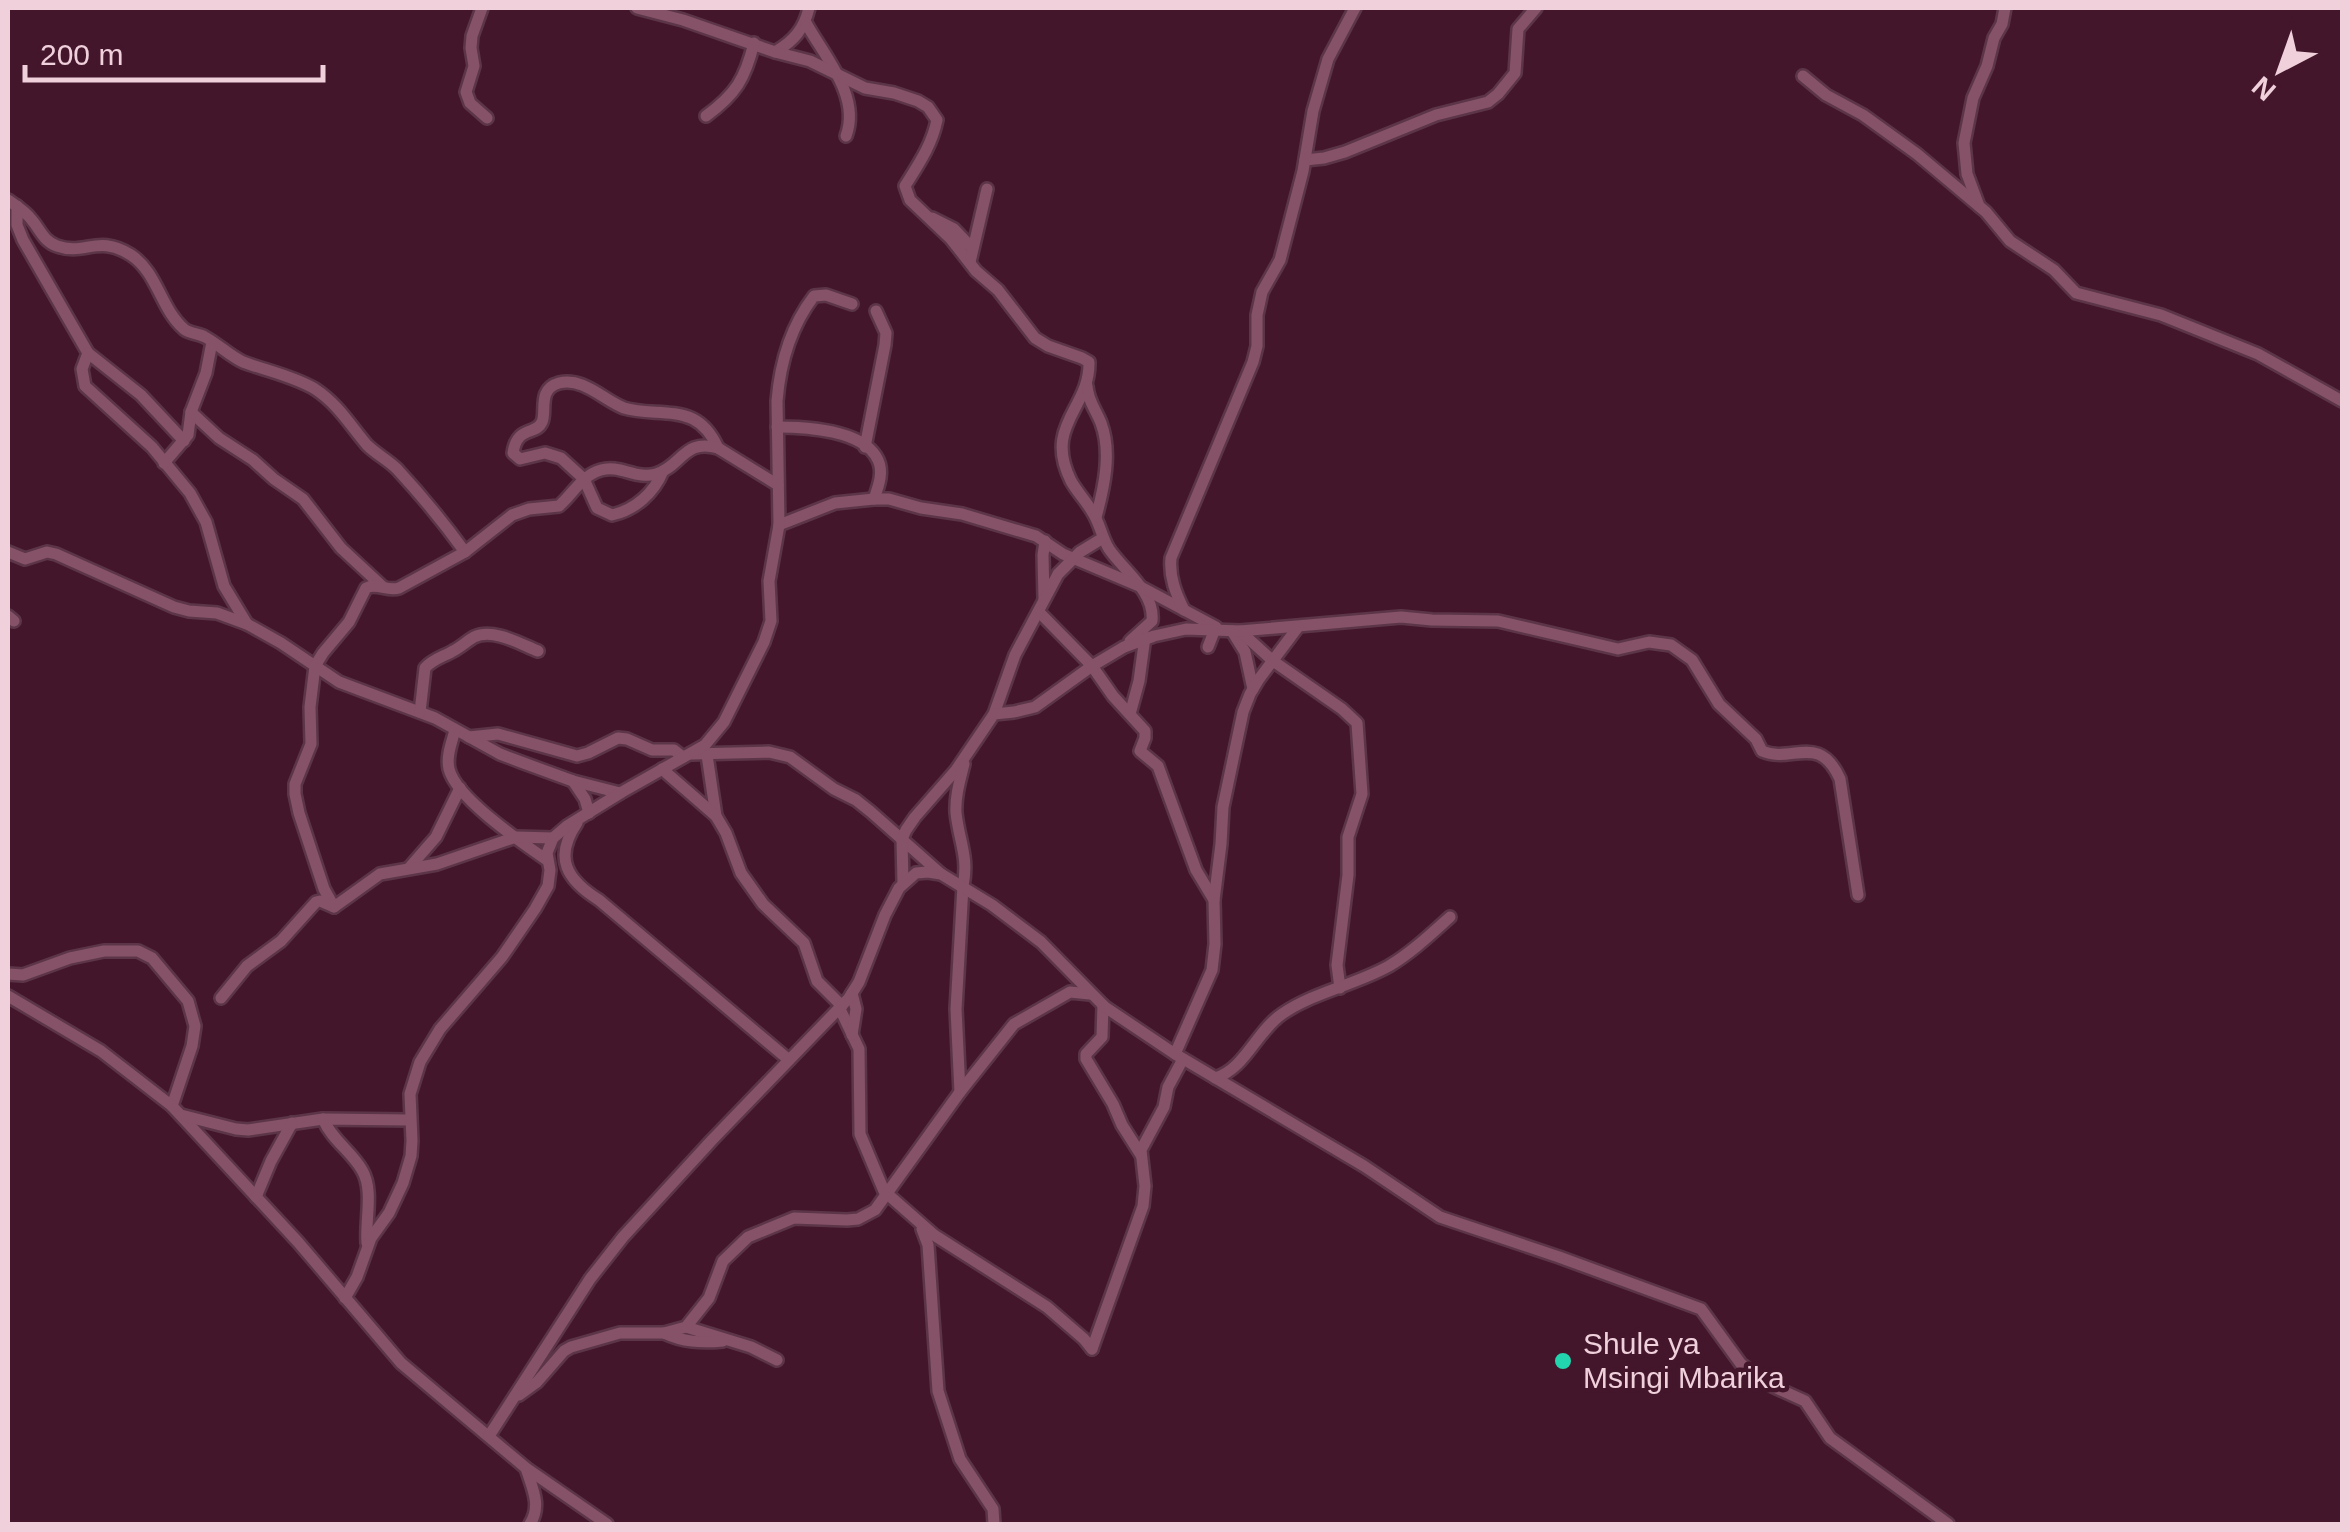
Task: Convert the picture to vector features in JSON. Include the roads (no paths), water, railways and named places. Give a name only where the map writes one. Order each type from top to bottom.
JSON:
[{"type":"street","points":[[482,8],[472,36],[474,66],[466,92],[470,102],[487,118]]},
{"type":"street","points":[[637,8],[810,61],[864,88],[894,93],[934,112],[937,120],[932,138],[905,186],[910,200],[951,239],[1035,338],[1090,362],[1088,400],[1102,424],[1106,446],[1106,468],[1096,517]]},
{"type":"street","points":[[776,52],[801,31],[809,8]]},
{"type":"street","points":[[1124,647],[1172,597],[1171,558],[1254,362],[1262,292],[1280,260],[1313,110],[1328,60],[1355,8]]},
{"type":"street","points":[[1305,160],[1345,152],[1444,112],[1488,102],[1515,73],[1517,32],[1536,8]]},
{"type":"street","points":[[1979,206],[1967,174],[1964,143],[1973,98],[2005,8]]},
{"type":"street","points":[[806,23],[840,80],[850,118],[846,136]]},
{"type":"street","points":[[706,116],[735,90],[747,70],[754,44]]},
{"type":"street","points":[[1803,76],[1917,154],[1990,216],[2010,242],[2054,270],[2076,293],[2161,315],[2258,354],[2342,402]]},
{"type":"street","points":[[970,262],[987,189]]},
{"type":"street","points":[[12,203],[54,245],[72,249],[97,244],[126,252],[147,269],[185,330],[199,334],[238,359],[292,378],[325,396],[368,446],[397,470],[465,552]]},
{"type":"street","points":[[12,203],[23,240],[88,353],[141,395],[184,441]]},
{"type":"street","points":[[928,217],[946,223],[972,248]]},
{"type":"street","points":[[345,1298],[358,1277],[367,1247],[403,1182],[411,1151],[410,1094],[420,1062],[440,1029],[502,957],[535,909],[548,886],[548,845],[620,793],[705,745],[724,722],[770,629],[769,581],[779,525],[778,381],[783,360],[805,310],[818,294],[852,304]]},
{"type":"street","points":[[865,447],[886,345],[886,333],[876,311]]},
{"type":"street","points":[[164,463],[188,436],[191,412],[206,373],[212,342]]},
{"type":"street","points":[[88,353],[82,369],[85,386],[152,447],[190,493],[200,508],[224,586],[247,624]]},
{"type":"street","points":[[1087,380],[1062,435],[1069,477],[1096,517],[1103,538],[1140,586],[1153,614],[1144,639],[1130,714]]},
{"type":"street","points":[[663,470],[650,493],[625,511],[612,515],[598,508],[584,479],[572,466],[553,454],[520,458],[512,448],[520,436],[542,424],[544,398],[560,383],[591,389],[628,409],[693,419],[709,432],[718,448]]},
{"type":"street","points":[[191,412],[219,438],[303,499],[333,538],[387,590]]},
{"type":"street","points":[[778,427],[830,430],[865,447],[878,459],[881,472],[874,498]]},
{"type":"street","points":[[364,590],[374,586],[399,588],[465,552],[512,515],[559,506],[584,479],[604,468],[647,475],[663,470],[691,448],[708,445],[778,485]]},
{"type":"street","points":[[779,525],[835,503],[874,498],[962,514],[1029,533],[1060,553],[1172,597],[1184,610],[1226,630],[1342,708],[1355,720],[1358,729],[1362,794],[1348,837],[1337,965],[1340,988]]},
{"type":"street","points":[[903,883],[902,839],[914,817],[952,776],[994,714],[1015,655],[1043,610],[1058,574],[1073,558],[1103,538]]},
{"type":"street","points":[[1045,541],[1043,610],[1145,731],[1140,751],[1158,766],[1196,870],[1214,900]]},
{"type":"street","points":[[8,552],[25,559],[47,552],[56,554],[174,607],[217,613],[247,624],[339,682],[420,712],[500,754],[620,793]]},
{"type":"street","points":[[334,907],[319,874],[295,794],[310,744],[316,666],[349,622],[364,590],[362,568]]},
{"type":"street","points":[[994,714],[1034,707],[1124,647],[1186,630],[1298,627],[1400,617],[1483,620],[1618,649],[1649,642],[1671,645],[1692,660],[1719,704],[1756,739],[1762,751],[1777,754],[1808,750],[1836,770],[1858,895]]},
{"type":"street","points":[[662,769],[716,816],[738,869],[766,908],[804,943],[817,981],[841,1008],[859,1050],[860,1134],[886,1194],[965,1256],[1047,1307],[1092,1349],[1143,1206],[1142,1145],[1164,1107],[1212,970],[1223,807],[1244,712],[1252,690],[1298,627]]},
{"type":"street","points":[[1208,647],[1226,630]]},
{"type":"street","points":[[1226,630],[1245,652],[1252,690]]},
{"type":"street","points":[[420,712],[425,668],[474,637],[497,635],[538,651]]},
{"type":"street","points":[[455,730],[448,760],[449,770],[460,788],[485,814],[546,860]]},
{"type":"street","points":[[468,737],[498,734],[578,756],[609,741],[626,739],[652,750],[674,750],[688,756],[769,752],[787,756],[834,790],[856,800],[940,874],[964,886],[1041,942],[1103,1006],[1440,1217],[1701,1310],[1741,1364],[1762,1380],[1805,1401],[1830,1438],[1948,1524]]},
{"type":"street","points":[[707,755],[716,816]]},
{"type":"street","points":[[960,1092],[956,1009],[967,869],[956,801],[966,755]]},
{"type":"street","points":[[572,780],[585,799],[584,816],[570,833],[565,856],[570,875],[580,888],[788,1060]]},
{"type":"street","points":[[409,868],[436,837],[460,788]]},
{"type":"street","points":[[221,998],[247,966],[286,935],[310,905],[320,901],[334,907],[340,905],[380,874],[437,864],[516,837],[553,838]]},
{"type":"street","points":[[489,1436],[590,1279],[624,1236],[841,1008],[859,982],[892,899],[903,883],[916,874],[940,874]]},
{"type":"street","points":[[1214,1078],[1231,1071],[1276,1018],[1294,1006],[1392,963],[1450,917]]},
{"type":"street","points":[[8,974],[23,975],[104,951],[138,951],[152,958],[188,1001],[195,1026],[176,1110]]},
{"type":"street","points":[[512,1399],[537,1382],[571,1347],[620,1333],[664,1333],[686,1326],[710,1298],[723,1261],[748,1237],[794,1218],[858,1218],[874,1210],[1016,1022],[1070,992],[1090,994]]},
{"type":"street","points":[[852,993],[856,1010],[852,1035]]},
{"type":"street","points":[[8,996],[100,1051],[176,1110],[401,1363],[526,1468],[607,1524]]},
{"type":"street","points":[[1103,1006],[1102,1037],[1086,1059],[1141,1155]]},
{"type":"street","points":[[176,1110],[248,1130],[323,1119],[409,1120]]},
{"type":"street","points":[[323,1119],[328,1131],[364,1174],[367,1247]]},
{"type":"street","points":[[256,1198],[270,1161],[292,1123]]},
{"type":"street","points":[[920,1223],[928,1245],[939,1396],[960,1458],[993,1510],[994,1524]]},
{"type":"street","points":[[686,1326],[776,1360]]},
{"type":"street","points":[[664,1333],[700,1343],[731,1340]]},
{"type":"street","points":[[526,1468],[537,1504],[530,1524]]},
{"type":"place","name":"Shule ya Msingi Mbarika","points":[[1563,1361]]}]
